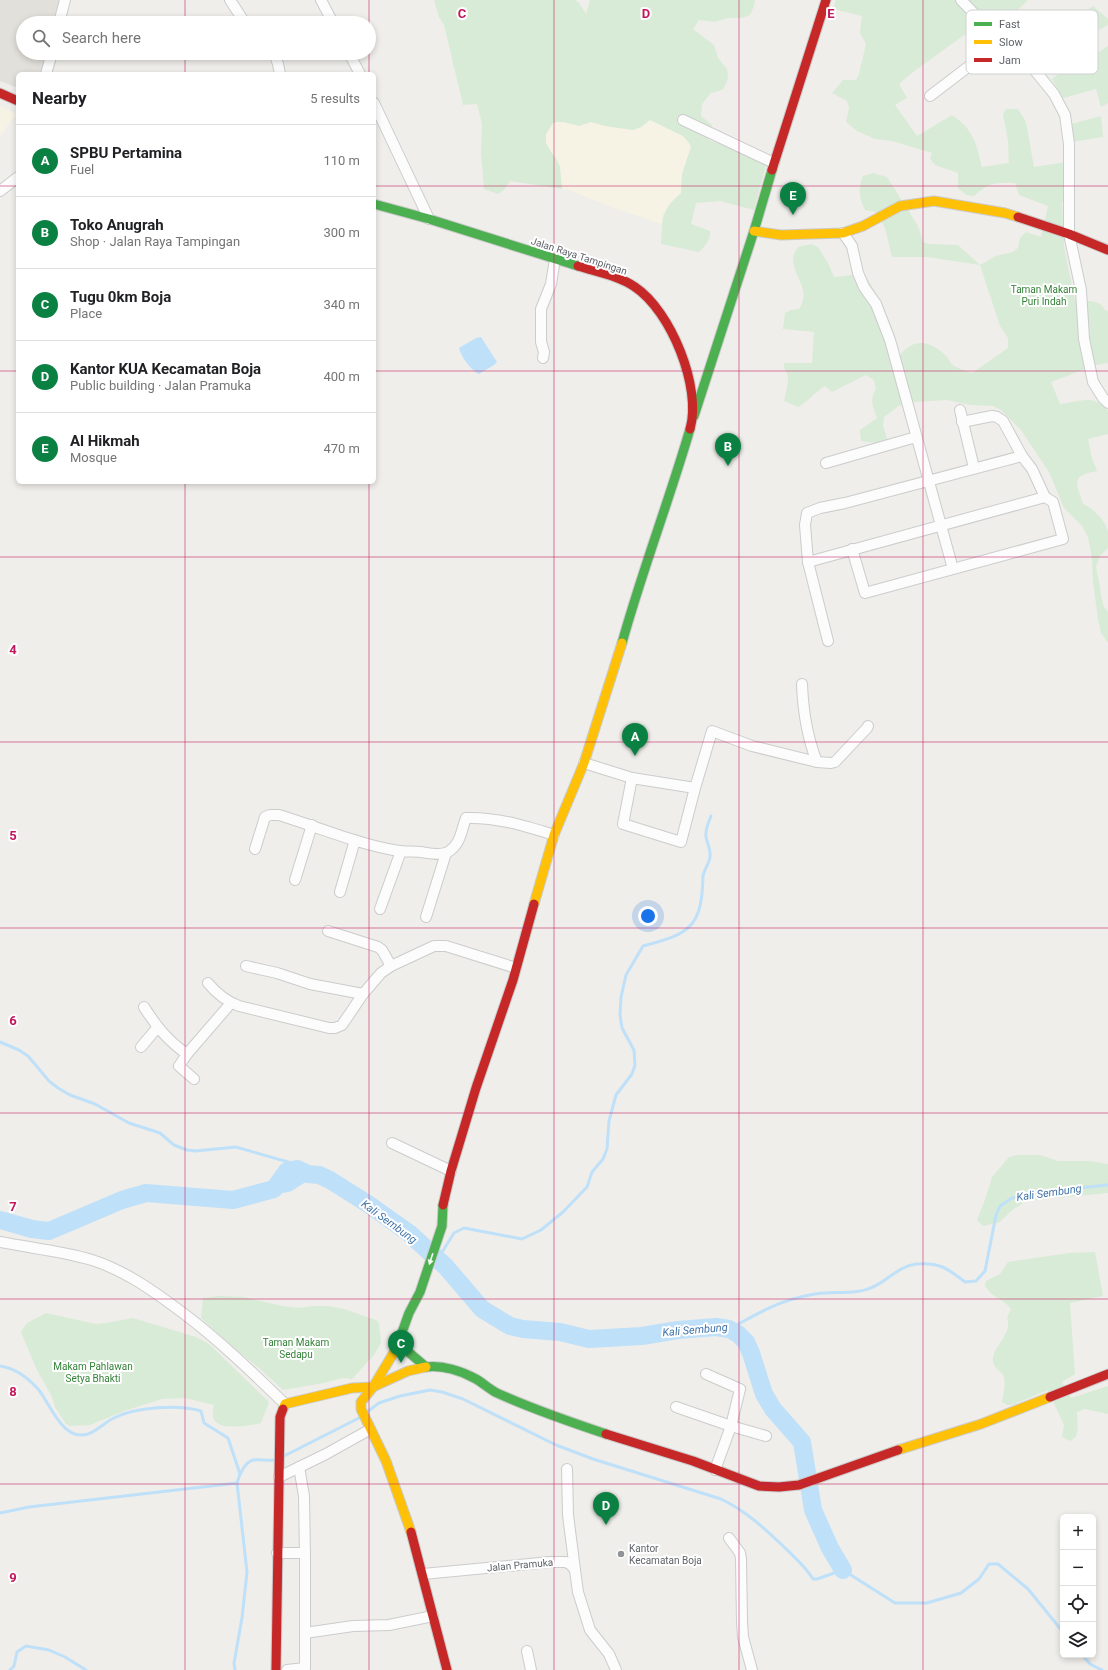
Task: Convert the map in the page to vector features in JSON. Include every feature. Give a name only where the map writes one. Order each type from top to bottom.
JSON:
[{"type":"main road","points":[[432,1223],[443,1201],[476,1088],[516,968],[554,835],[584,763],[620,654],[630,614],[676,477],[826,0]]},
{"type":"main road","points":[[0,93],[16,100]]},
{"type":"main road","points":[[754,231],[781,235],[844,233],[863,226],[900,206],[934,201],[1005,213],[1069,234],[1108,250]]},
{"type":"main road","name":"Jalan Raya Tampingan","points":[[376,205],[429,219],[607,275],[634,286],[646,294],[669,324],[683,358],[692,395],[694,418]]},
{"type":"main road","points":[[443,1201],[442,1226],[416,1291],[399,1344],[373,1388],[361,1402],[361,1409],[369,1429],[386,1461],[409,1523],[447,1670]]},
{"type":"main road","points":[[416,1291],[423,1253]]},
{"type":"main road","points":[[399,1344],[426,1367]]},
{"type":"main road","points":[[276,1670],[280,1418],[285,1404],[352,1388],[373,1388],[408,1371],[437,1366],[459,1372],[476,1379],[495,1392],[562,1419],[634,1444],[693,1461],[759,1486],[799,1485],[825,1474],[981,1424],[1108,1374]]},
{"type":"street","points":[[61,16],[65,0]]},
{"type":"street","points":[[230,0],[240,16]]},
{"type":"street","points":[[321,0],[329,16]]},
{"type":"street","points":[[961,0],[971,10]]},
{"type":"street","points":[[47,72],[50,60]]},
{"type":"street","points":[[276,60],[279,72]]},
{"type":"street","points":[[353,60],[359,72]]},
{"type":"street","points":[[930,96],[966,68]]},
{"type":"street","points":[[1038,74],[1054,94],[1065,115],[1069,144],[1069,234],[1081,290],[1084,338],[1093,382],[1102,398],[1108,403]]},
{"type":"street","points":[[376,107],[429,219]]},
{"type":"street","points":[[683,120],[774,163]]},
{"type":"street","points":[[0,191],[16,179]]},
{"type":"street","points":[[844,233],[852,246],[858,273],[864,287],[876,304],[890,340],[953,569]]},
{"type":"street","points":[[543,358],[544,352],[541,342],[541,309],[551,284],[555,259]]},
{"type":"street","points":[[960,410],[974,468]]},
{"type":"street","points":[[852,549],[865,593],[1063,539],[1053,502],[1045,497],[1032,469],[1022,456],[1003,421],[992,416],[962,422]]},
{"type":"street","points":[[826,463],[916,437]]},
{"type":"street","points":[[828,641],[808,562],[806,525],[807,513],[820,508],[845,503],[1022,456]]},
{"type":"street","points":[[808,562],[1045,497]]},
{"type":"street","points":[[802,684],[802,699],[811,747],[817,762]]},
{"type":"street","points":[[632,778],[623,824],[682,842],[695,788],[712,731],[752,746],[817,762],[831,763],[835,762],[868,726]]},
{"type":"street","points":[[584,763],[632,778],[695,788]]},
{"type":"street","points":[[255,849],[265,817],[270,815],[279,815],[355,840],[401,851],[420,851],[430,854],[446,853],[456,846],[466,818],[482,818],[518,823],[554,835]]},
{"type":"street","points":[[295,880],[312,825]]},
{"type":"street","points":[[340,892],[355,840]]},
{"type":"street","points":[[380,909],[401,851]]},
{"type":"street","points":[[426,917],[446,853]]},
{"type":"street","points":[[328,931],[378,947],[382,950],[391,966]]},
{"type":"street","points":[[208,983],[216,992],[231,1003],[291,1019],[329,1028],[335,1028],[342,1025],[363,994],[381,973],[391,966],[434,946],[446,946],[516,968]]},
{"type":"street","points":[[246,966],[277,973],[310,984],[363,994]]},
{"type":"street","points":[[194,1079],[179,1066],[187,1054],[231,1003]]},
{"type":"street","points":[[144,1007],[157,1028],[173,1045],[187,1054]]},
{"type":"street","points":[[141,1047],[157,1028]]},
{"type":"street","points":[[392,1143],[451,1171]]},
{"type":"street","points":[[0,1242],[92,1260],[119,1270],[160,1296],[208,1332],[232,1352],[285,1404]]},
{"type":"street","points":[[706,1374],[740,1389],[732,1426],[715,1470]]},
{"type":"street","points":[[676,1407],[766,1436]]},
{"type":"street","points":[[279,1474],[299,1467],[326,1454],[369,1429]]},
{"type":"street","points":[[287,1670],[305,1669],[304,1496],[299,1467]]},
{"type":"street","points":[[567,1469],[568,1515],[578,1592],[590,1630],[609,1654],[616,1670]]},
{"type":"street","points":[[729,1538],[740,1554],[741,1559],[743,1637],[752,1670]]},
{"type":"street","points":[[277,1553],[305,1555]]},
{"type":"street","name":"Jalan Pramuka","points":[[423,1574],[560,1561],[571,1565],[575,1570]]},
{"type":"street","points":[[305,1633],[353,1626],[389,1625],[433,1616]]},
{"type":"street","points":[[526,1651],[531,1670]]},
{"type":"shaded area","points":[[0,0],[61,0],[57,16],[16,16],[16,60],[46,60],[43,72],[16,72],[16,87],[0,81]]},
{"type":"shaded area","points":[[0,106],[16,114],[0,136]]},
{"type":"shaded area","points":[[650,120],[683,136],[691,147],[682,174],[681,193],[671,202],[662,216],[662,224],[614,208],[569,190],[562,189],[560,167],[546,143],[546,134],[553,123],[564,122],[579,126],[590,122],[632,130],[641,127]]},
{"type":"green space","points":[[434,0],[575,0],[579,3],[586,14],[590,0],[755,0],[750,15],[741,18],[727,18],[715,22],[699,20],[693,29],[714,45],[718,58],[727,69],[728,78],[725,86],[722,90],[711,93],[702,104],[701,116],[712,125],[708,140],[753,156],[766,165],[754,210],[720,201],[696,203],[691,224],[710,231],[709,240],[707,243],[699,252],[661,244],[664,216],[669,205],[681,193],[682,174],[691,147],[683,136],[650,120],[641,127],[633,130],[605,126],[591,122],[579,126],[564,122],[553,123],[546,134],[546,143],[560,167],[562,189],[510,181],[504,190],[498,194],[484,189],[481,154],[482,124],[477,104],[463,105],[444,25],[439,17]]},
{"type":"green space","name":"Taman Makam Puri Indah","points":[[836,0],[1028,0],[1018,10],[966,10],[966,34],[899,84],[907,98],[895,105],[917,136],[952,115],[970,132],[976,144],[982,167],[1009,163],[1008,141],[1003,114],[1006,109],[1018,109],[1026,122],[1034,167],[1074,161],[1075,199],[1062,202],[1064,246],[1075,301],[1095,302],[1100,304],[1105,310],[1108,311],[1108,363],[1096,365],[1051,382],[1060,404],[1091,400],[1102,405],[1108,411],[1108,434],[1088,439],[1091,455],[1097,471],[1082,475],[1077,481],[1077,485],[1083,504],[1098,515],[1105,524],[1108,532],[1108,548],[1100,556],[1096,566],[1103,605],[1108,612],[1108,643],[1101,633],[1098,619],[1093,582],[1092,558],[1088,537],[1082,526],[1064,508],[1049,472],[1021,430],[1001,410],[993,406],[971,405],[947,400],[914,402],[898,406],[884,417],[883,425],[887,440],[877,443],[861,441],[860,430],[877,418],[872,403],[876,389],[874,380],[866,375],[832,392],[825,386],[798,407],[784,401],[788,376],[784,368],[784,363],[812,363],[814,332],[783,329],[785,313],[791,310],[799,309],[804,295],[793,258],[798,247],[811,244],[818,247],[828,263],[834,277],[852,275],[861,268],[877,295],[893,342],[900,355],[911,345],[917,343],[929,344],[946,356],[954,366],[972,373],[1008,348],[1008,338],[1000,326],[980,265],[996,256],[1013,252],[1018,248],[1020,238],[1026,232],[1041,237],[1048,206],[1019,195],[1015,183],[993,184],[984,188],[974,196],[966,195],[958,188],[958,173],[935,165],[930,159],[932,153],[892,141],[875,139],[857,131],[846,122],[849,108],[847,101],[832,93],[843,80],[856,80],[859,74],[866,44],[860,33],[862,16],[833,9]]},
{"type":"green space","points":[[1093,6],[1098,10],[1087,10]]},
{"type":"green space","points":[[1098,10],[1108,19],[1108,25],[1098,30]]},
{"type":"green space","points":[[1108,46],[1108,103],[1101,107],[1096,89],[1063,98],[1052,79],[1059,74],[1098,74],[1098,53]]},
{"type":"green space","points":[[1101,116],[1103,137],[1072,142],[1071,124]]},
{"type":"green space","points":[[873,173],[887,177],[918,226],[923,242],[929,244],[958,245],[980,265],[927,257],[892,257],[885,228],[875,212],[865,210],[861,202],[860,189],[863,176]]},
{"type":"green space","points":[[1017,1155],[1040,1155],[1058,1161],[1090,1161],[1108,1164],[1108,1193],[1026,1201],[1011,1211],[1000,1222],[983,1226],[977,1220],[992,1177],[1009,1157]]},
{"type":"green space","points":[[1095,1252],[1103,1296],[1070,1303],[1075,1374],[1062,1382],[1071,1398],[1108,1386],[1108,1414],[1085,1409],[1077,1412],[1077,1433],[1076,1436],[1070,1441],[1062,1437],[1064,1425],[1048,1390],[1012,1405],[1007,1405],[1002,1402],[1005,1380],[1003,1375],[995,1367],[993,1357],[1008,1328],[1007,1317],[1011,1309],[1005,1302],[991,1293],[985,1286],[986,1281],[1000,1274],[1008,1262],[1069,1253]]},
{"type":"green space","name":"Taman Makam Sedapu","points":[[219,1296],[243,1297],[282,1306],[299,1308],[328,1306],[344,1309],[376,1320],[379,1323],[381,1343],[374,1355],[352,1379],[342,1378],[324,1383],[283,1390],[201,1318],[203,1298]]},
{"type":"green space","name":"Makam Pahlawan Setya Bhakti","points":[[46,1313],[96,1324],[133,1318],[196,1337],[209,1344],[269,1402],[261,1423],[230,1427],[224,1426],[215,1421],[213,1417],[214,1405],[185,1398],[162,1399],[124,1411],[90,1425],[70,1426],[66,1424],[55,1407],[52,1397],[36,1368],[21,1332],[27,1323]]},
{"type":"water","points":[[481,337],[497,362],[479,374],[467,363],[459,348],[476,338]]},
{"type":"waterway","points":[[439,1257],[454,1233],[464,1228],[522,1239],[541,1230],[563,1212],[587,1187],[592,1172],[603,1159],[607,1149],[609,1121],[616,1095],[632,1074],[635,1065],[634,1050],[622,1028],[620,1015],[621,997],[626,975],[643,946],[659,942],[682,932],[690,926],[696,917],[700,907],[703,876],[710,859],[710,851],[706,834],[711,816]]},
{"type":"waterway","points":[[0,1042],[19,1050],[28,1056],[49,1081],[58,1088],[70,1095],[95,1104],[129,1123],[160,1133],[174,1145],[187,1150],[195,1151],[236,1147],[295,1164],[297,1169]]},
{"type":"waterway","name":"Kali Sembung","points":[[0,1220],[32,1229],[49,1231],[122,1200],[146,1193],[233,1200],[274,1189],[287,1171],[297,1169],[308,1174],[319,1175],[330,1180],[368,1204],[409,1233],[446,1267],[482,1309],[510,1326],[523,1329],[560,1332],[589,1339],[642,1336],[678,1330],[716,1327],[729,1329],[738,1334],[746,1342],[764,1394],[773,1409],[802,1442],[813,1510],[830,1548],[843,1570]]},
{"type":"waterway","name":"Kali Sembung","points":[[274,1189],[289,1186],[308,1174]]},
{"type":"waterway","name":"Kali Sembung","points":[[729,1329],[764,1310],[792,1299],[822,1293],[861,1291],[867,1289],[910,1265],[937,1265],[953,1273],[965,1282],[976,1281],[985,1271],[996,1215],[1000,1206],[1012,1198],[1058,1190],[1108,1185]]},
{"type":"waterway","points":[[0,1366],[16,1371],[30,1381],[38,1389],[61,1423],[73,1433],[80,1435],[85,1435],[94,1431],[110,1420],[133,1411],[169,1407],[201,1411],[204,1423],[228,1438],[240,1474]]},
{"type":"waterway","points":[[367,1412],[379,1403],[400,1396],[430,1390],[442,1392],[463,1399],[556,1445],[593,1459],[721,1499],[747,1514],[762,1526],[799,1562],[813,1579],[843,1570],[895,1603],[927,1603],[961,1593],[979,1579],[989,1564],[998,1564],[1028,1589],[1060,1628]]},
{"type":"waterway","points":[[284,1456],[359,1418]]},
{"type":"waterway","points":[[235,1670],[234,1663],[242,1618],[247,1572],[237,1483],[243,1469],[250,1461],[275,1460]]},
{"type":"waterway","points":[[0,1513],[29,1507],[237,1483]]},
{"type":"waterway","points":[[10,1670],[14,1666],[17,1652],[26,1646],[49,1650],[65,1657],[86,1670]]},
{"type":"waterway","points":[[1085,1658],[1090,1664],[1102,1670]]},
{"type":"traffic: fast","points":[[694,416],[754,231],[772,170]]},
{"type":"traffic: fast","points":[[376,205],[429,219],[578,266]]},
{"type":"traffic: fast","points":[[622,643],[690,429]]},
{"type":"traffic: fast","points":[[396,1349],[409,1313],[420,1292],[442,1226],[443,1205]]},
{"type":"traffic: fast","points":[[399,1344],[426,1367],[446,1368],[465,1373],[510,1399],[606,1434]]},
{"type":"traffic: slow","points":[[754,231],[781,235],[843,233],[863,226],[900,206],[934,201],[1005,213],[1018,217]]},
{"type":"traffic: slow","points":[[534,904],[554,835],[584,763],[622,643]]},
{"type":"traffic: slow","points":[[396,1349],[373,1387],[361,1402],[361,1409],[386,1461],[411,1532]]},
{"type":"traffic: slow","points":[[283,1409],[285,1404],[352,1388],[373,1387],[408,1371],[426,1367]]},
{"type":"traffic: slow","points":[[898,1450],[981,1424],[1050,1397]]},
{"type":"traffic: jam","points":[[772,170],[826,0]]},
{"type":"traffic: jam","points":[[0,93],[16,100]]},
{"type":"traffic: jam","points":[[1018,217],[1069,234],[1108,250]]},
{"type":"traffic: jam","points":[[578,266],[615,277],[629,283],[648,298],[660,314],[671,332],[687,372],[692,393],[693,412],[690,429]]},
{"type":"traffic: jam","points":[[443,1205],[451,1171],[476,1088],[513,980],[534,904]]},
{"type":"traffic: jam","points":[[1050,1397],[1108,1374]]},
{"type":"traffic: jam","points":[[276,1670],[280,1417],[283,1409]]},
{"type":"traffic: jam","points":[[606,1434],[693,1461],[759,1486],[779,1487],[799,1485],[898,1450]]},
{"type":"traffic: jam","points":[[411,1532],[447,1670]]},
{"type":"place","name":"Al Hikmah","points":[[793,215]]},
{"type":"place","name":"Toko Anugrah","points":[[728,466]]},
{"type":"place","name":"SPBU Pertamina","points":[[635,756]]},
{"type":"place","name":"Tugu 0km Boja","points":[[401,1363]]},
{"type":"place","name":"Kantor KUA Kecamatan Boja","points":[[606,1525]]},
{"type":"place","name":"Kantor Kecamatan Boja","points":[[621,1554]]}]
